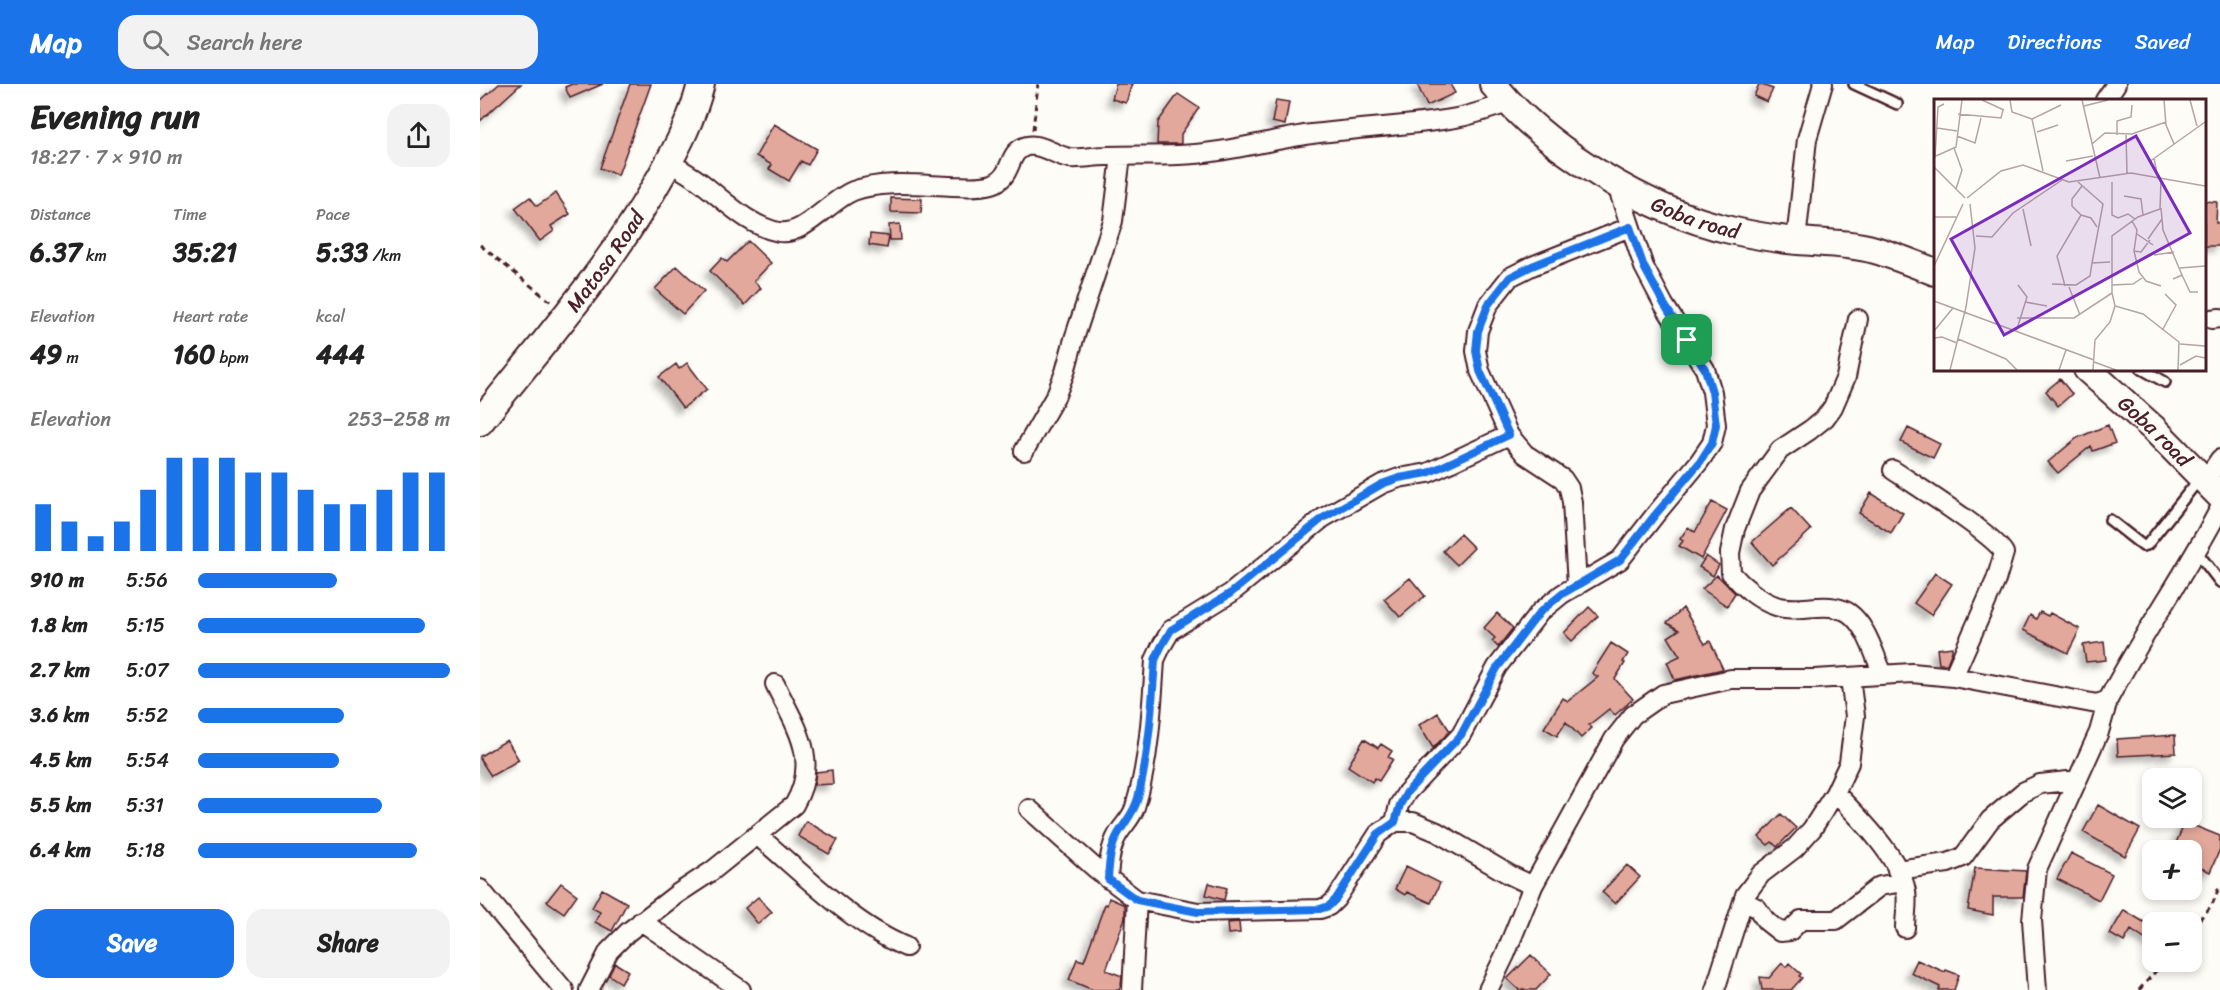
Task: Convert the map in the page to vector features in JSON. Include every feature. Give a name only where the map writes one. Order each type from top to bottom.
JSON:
[{"type":"street","name":"Matosa Road","points":[[480,422],[567,315],[642,210],[695,109],[701,84]]},
{"type":"street","points":[[1796,241],[1807,139],[1823,84]]},
{"type":"street","points":[[2106,99],[2116,84]]},
{"type":"street","points":[[669,162],[702,183],[738,213],[781,232],[795,229],[814,219],[837,199],[871,186],[975,187],[992,184],[1002,179],[1010,169],[1011,159],[1017,150],[1032,146],[1068,158],[1181,155],[1310,135],[1409,126],[1458,118],[1501,93]]},
{"type":"street","name":"Goba road","points":[[1501,93],[1557,144],[1617,186],[1659,207],[1729,230],[1874,250],[1934,272]]},
{"type":"street","points":[[1024,451],[1056,395],[1065,372],[1113,221],[1121,156]]},
{"type":"street","points":[[1395,822],[1407,792],[1461,735],[1497,668],[1540,612],[1620,560],[1700,462],[1712,443],[1716,425],[1712,392],[1705,369],[1664,304],[1644,267],[1617,186]]},
{"type":"street","points":[[1577,586],[1572,502],[1569,488],[1563,479],[1525,454],[1509,435],[1480,371],[1476,351],[1478,331],[1488,305],[1510,277],[1630,227]]},
{"type":"street","points":[[1858,319],[1846,377],[1833,407],[1825,418],[1780,450],[1750,490],[1735,529],[1730,553],[1731,573],[1762,599],[1777,607],[1838,608],[1849,614],[1868,639],[1883,674]]},
{"type":"street","name":"Goba road","points":[[2088,370],[2154,429],[2209,485]]},
{"type":"street","points":[[1108,879],[1110,854],[1117,835],[1134,810],[1138,798],[1146,752],[1155,660],[1171,630],[1231,593],[1323,518],[1382,484],[1399,478],[1428,473],[1509,435]]},
{"type":"street","points":[[2209,485],[2220,459]]},
{"type":"street","points":[[1893,470],[1983,533],[2000,546],[2004,553],[1996,580],[1953,677]]},
{"type":"street","points":[[2037,990],[2032,920],[2037,868],[2099,732],[2108,700],[2150,624],[2197,552],[2220,508]]},
{"type":"street","points":[[1488,990],[1533,886],[1614,739],[1633,715],[1647,703],[1663,694],[1731,679],[1850,678],[1883,674],[1912,674],[1953,677],[2072,701],[2097,704],[2108,700]]},
{"type":"street","points":[[1715,990],[1743,901],[1761,874],[1795,848],[1812,829],[1835,793],[1849,763],[1855,716],[1850,678]]},
{"type":"street","points":[[589,990],[609,951],[641,921],[757,836],[794,805],[802,792],[807,776],[803,742],[775,684]]},
{"type":"street","points":[[1743,901],[1757,908],[1766,921],[1780,932],[1790,931],[1801,920],[1836,920],[1880,886],[1900,876],[1963,857],[1990,820],[2023,792],[2040,784],[2077,780]]},
{"type":"street","points":[[1835,793],[1872,831],[1900,876],[1906,889],[1905,928]]},
{"type":"street","points":[[1029,809],[1108,879],[1137,900],[1198,912],[1320,909],[1329,906],[1336,899],[1378,834],[1395,822],[1413,822],[1437,832],[1533,886]]},
{"type":"street","points":[[757,836],[864,925],[888,940],[906,947]]},
{"type":"street","points":[[480,889],[564,990]]},
{"type":"street","points":[[1132,990],[1137,900]]},
{"type":"street","points":[[641,921],[741,990]]},
{"type":"lane","points":[[1854,84],[1897,104]]},
{"type":"lane","points":[[2144,370],[2165,382]]},
{"type":"lane","points":[[2109,520],[2143,546],[2147,545],[2209,485]]},
{"type":"lane","points":[[2197,552],[2220,582]]},
{"type":"path","points":[[1032,146],[1038,84]]},
{"type":"path","points":[[480,245],[567,315]]},
{"type":"path","points":[[2202,916],[2212,905],[2220,885]]},
{"type":"path","points":[[2139,990],[2155,972]]},
{"type":"building","points":[[499,84],[521,84],[480,121],[480,101]]},
{"type":"building","points":[[572,84],[603,84],[570,98],[565,87]]},
{"type":"building","points":[[630,84],[651,84],[618,175],[600,168]]},
{"type":"building","points":[[1116,84],[1132,84],[1126,103],[1112,99]]},
{"type":"building","points":[[1417,84],[1450,84],[1455,93],[1427,106]]},
{"type":"building","points":[[1759,84],[1773,89],[1767,102],[1754,96]]},
{"type":"building","points":[[1178,94],[1199,108],[1181,134],[1181,144],[1157,144],[1158,122]]},
{"type":"building","points":[[1276,100],[1289,102],[1285,125],[1272,122]]},
{"type":"building","points":[[774,124],[817,149],[808,165],[801,161],[789,181],[769,169],[772,165],[756,156]]},
{"type":"building","points":[[556,193],[570,214],[551,226],[554,231],[540,241],[515,208],[530,197],[537,206]]},
{"type":"building","points":[[891,198],[922,199],[921,213],[891,212]]},
{"type":"building","points":[[2205,201],[2217,202],[2216,223],[2220,223],[2220,246],[2205,246]]},
{"type":"building","points":[[900,224],[901,240],[890,240],[889,225]]},
{"type":"building","points":[[870,234],[889,236],[887,248],[869,245]]},
{"type":"building","points":[[748,241],[771,263],[754,281],[761,288],[745,305],[710,271],[722,258],[727,262]]},
{"type":"building","points":[[677,266],[704,291],[683,314],[655,289]]},
{"type":"building","points":[[687,363],[707,389],[683,408],[659,377],[676,364],[679,369]]},
{"type":"building","points":[[2060,379],[2072,394],[2058,406],[2046,391]]},
{"type":"building","points":[[2108,425],[2115,443],[2093,451],[2091,446],[2058,473],[2048,462],[2077,438]]},
{"type":"building","points":[[1908,428],[1940,444],[1933,458],[1901,442]]},
{"type":"building","points":[[1871,493],[1903,513],[1891,533],[1859,513]]},
{"type":"building","points":[[1712,502],[1727,510],[1701,559],[1679,546],[1683,541],[1680,539],[1688,527],[1695,532]]},
{"type":"building","points":[[1791,508],[1811,530],[1772,565],[1752,542]]},
{"type":"building","points":[[1460,534],[1474,548],[1457,565],[1443,551]]},
{"type":"building","points":[[1706,556],[1719,565],[1713,576],[1699,567]]},
{"type":"building","points":[[1935,573],[1952,584],[1931,615],[1914,603]]},
{"type":"building","points":[[1717,575],[1735,593],[1727,606],[1702,589]]},
{"type":"building","points":[[1410,578],[1425,596],[1400,617],[1384,599]]},
{"type":"building","points":[[1589,607],[1598,616],[1572,641],[1564,633]]},
{"type":"building","points":[[1683,608],[1705,644],[1710,641],[1723,669],[1675,680],[1667,662],[1680,656],[1668,637],[1679,630],[1667,623]]},
{"type":"building","points":[[2040,612],[2048,616],[2050,613],[2080,629],[2068,653],[2023,630],[2030,615],[2036,619]]},
{"type":"building","points":[[1497,613],[1513,628],[1498,647],[1492,641],[1495,638],[1484,628]]},
{"type":"building","points":[[2104,642],[2106,660],[2086,662],[2083,645]]},
{"type":"building","points":[[1611,643],[1628,654],[1615,679],[1633,699],[1615,715],[1609,709],[1589,725],[1592,728],[1581,738],[1566,722],[1557,736],[1544,728],[1563,698],[1568,701],[1598,677],[1592,673]]},
{"type":"building","points":[[1952,647],[1947,664],[1939,664],[1937,649]]},
{"type":"building","points":[[1438,713],[1450,731],[1433,748],[1419,725]]},
{"type":"building","points":[[2175,735],[2176,753],[2118,756],[2117,739]]},
{"type":"building","points":[[1364,739],[1378,748],[1381,744],[1392,751],[1388,757],[1393,759],[1379,781],[1374,778],[1372,782],[1348,766]]},
{"type":"building","points":[[507,740],[519,760],[491,776],[480,756]]},
{"type":"building","points":[[832,770],[833,784],[814,785],[816,772]]},
{"type":"building","points":[[2098,805],[2140,829],[2125,856],[2083,832]]},
{"type":"building","points":[[1781,814],[1796,828],[1777,847],[1772,842],[1768,845],[1759,837]]},
{"type":"building","points":[[806,821],[838,840],[829,854],[798,836]]},
{"type":"building","points":[[2182,828],[2200,828],[2220,836],[2220,849],[2210,872],[2202,868],[2202,840],[2177,840]]},
{"type":"building","points":[[2071,853],[2112,874],[2099,900],[2057,879]]},
{"type":"building","points":[[1627,865],[1640,877],[1615,904],[1602,892]]},
{"type":"building","points":[[1406,866],[1440,883],[1431,903],[1407,892],[1405,895],[1395,889]]},
{"type":"building","points":[[1975,868],[2026,871],[2023,897],[1993,897],[1993,915],[1968,910]]},
{"type":"building","points":[[561,883],[577,895],[564,913],[547,901]]},
{"type":"building","points":[[1209,883],[1227,888],[1224,900],[1206,895]]},
{"type":"building","points":[[602,889],[627,903],[612,931],[595,922],[600,912],[592,908]]},
{"type":"building","points":[[758,897],[772,912],[758,924],[745,908]]},
{"type":"building","points":[[1109,898],[1125,905],[1125,918],[1106,970],[1122,976],[1121,986],[1119,990],[1093,990],[1069,980],[1077,959],[1084,961]]},
{"type":"building","points":[[2124,910],[2142,921],[2142,937],[2131,930],[2124,942],[2110,934]]},
{"type":"building","points":[[1239,922],[1240,933],[1228,934],[1227,923]]},
{"type":"building","points":[[1531,955],[1551,974],[1536,990],[1519,990],[1507,979]]},
{"type":"building","points":[[1917,960],[1945,972],[1946,970],[1959,975],[1954,990],[1939,990],[1940,987],[1911,973]]},
{"type":"building","points":[[615,963],[628,971],[621,983],[609,975]]},
{"type":"building","points":[[1782,963],[1786,967],[1789,963],[1801,974],[1799,976],[1802,978],[1791,990],[1762,990],[1760,977],[1769,978]]},
{"type":"route","points":[[1630,227],[1644,267],[1687,340],[1705,369],[1712,392],[1716,425],[1712,443],[1700,462],[1620,560],[1562,594],[1540,612],[1497,668],[1461,735],[1407,792],[1395,822],[1378,834],[1336,899],[1329,906],[1320,909],[1256,912],[1198,912],[1137,900],[1108,879],[1110,854],[1117,835],[1128,822],[1138,798],[1146,752],[1155,660],[1171,630],[1231,593],[1323,518],[1382,484],[1399,478],[1428,473],[1509,435],[1480,371],[1476,351],[1478,331],[1488,305],[1498,289],[1510,277],[1630,227]]}]
